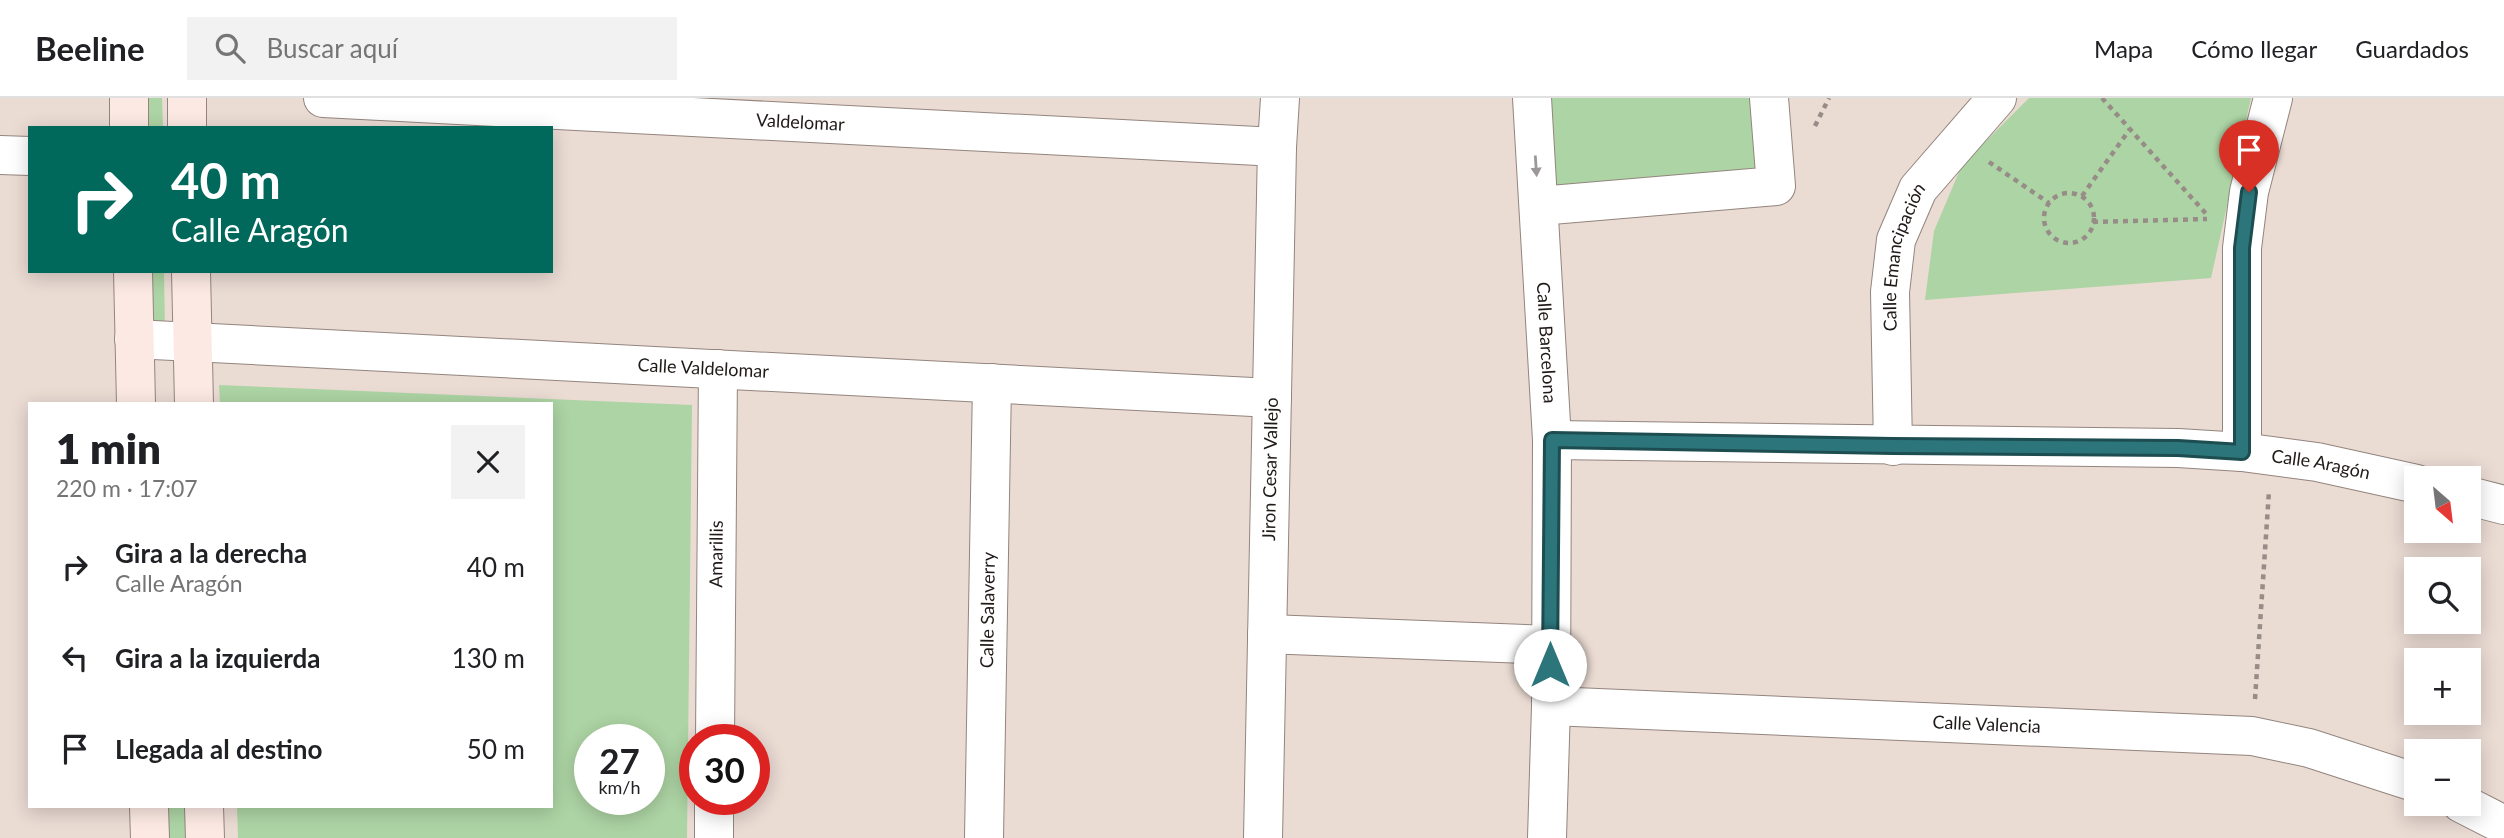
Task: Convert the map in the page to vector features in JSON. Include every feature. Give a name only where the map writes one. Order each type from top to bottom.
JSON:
[{"type":"street","points":[[129,98],[130,126]]},
{"type":"street","points":[[187,98],[187,126]]},
{"type":"street","name":"Valdelomar","points":[[323,98],[1277,147]]},
{"type":"street","name":"Jiron Cesar Vallejo","points":[[1263,838],[1280,98]]},
{"type":"street","name":"Calle Barcelona","points":[[1532,98],[1552,440],[1551,706],[1547,838]]},
{"type":"street","points":[[1539,206],[1776,186],[1769,98]]},
{"type":"street","name":"Calle Emancipación","points":[[1893,446],[1890,292],[1896,240],[1918,189],[1997,98]]},
{"type":"street","points":[[2257,454],[2242,248],[2249,192],[2273,98]]},
{"type":"street","points":[[0,155],[28,156]]},
{"type":"street","points":[[133,273],[136,402]]},
{"type":"street","points":[[191,273],[194,402]]},
{"type":"street","name":"Calle Valdelomar","points":[[134,339],[1272,398]]},
{"type":"street","name":"Amarillis","points":[[715,724],[718,369]]},
{"type":"street","name":"Calle Salaverry","points":[[984,838],[992,383]]},
{"type":"street","name":"Calle Aragón","points":[[1552,440],[2178,448],[2317,462],[2404,481]]},
{"type":"street","points":[[2482,499],[2504,505]]},
{"type":"street","points":[[1267,634],[1550,645]]},
{"type":"street","name":"Calle Valencia","points":[[1551,706],[2252,736],[2309,748],[2404,779]]},
{"type":"street","points":[[149,808],[150,838]]},
{"type":"street","points":[[204,808],[205,838]]},
{"type":"street","points":[[2481,814],[2504,825]]},
{"type":"street","points":[[714,815],[714,838]]},
{"type":"path","points":[[1815,126],[1829,98]]},
{"type":"path","points":[[2093,222],[2211,219],[2102,98]]},
{"type":"path","points":[[2082,196],[2130,129]]},
{"type":"path","points":[[1959,140],[2049,203]]},
{"type":"path","points":[[2065,193],[2082,196],[2091,207],[2093,222],[2090,230],[2078,241],[2061,242],[2053,237],[2044,224],[2049,203],[2057,195],[2065,193]]},
{"type":"path","points":[[2252,736],[2257,454]]},
{"type":"green space","points":[[142,98],[162,98],[163,126],[143,126]]},
{"type":"green space","points":[[1544,98],[1766,98],[1772,183],[1550,202]]},
{"type":"green space","points":[[2029,98],[2251,98],[2211,278],[1925,300],[1934,231],[1962,165]]},
{"type":"green space","points":[[146,273],[164,273],[165,333],[147,328]]},
{"type":"green space","points":[[219,385],[692,405],[688,724],[679,724],[679,815],[687,815],[687,838],[238,838],[237,808],[553,808],[553,402],[220,402]]},
{"type":"green space","points":[[160,808],[189,808],[190,838],[161,838]]},
{"type":"route","points":[[1550,665],[1552,440],[2178,448],[2242,452],[2242,248],[2249,192]]}]
